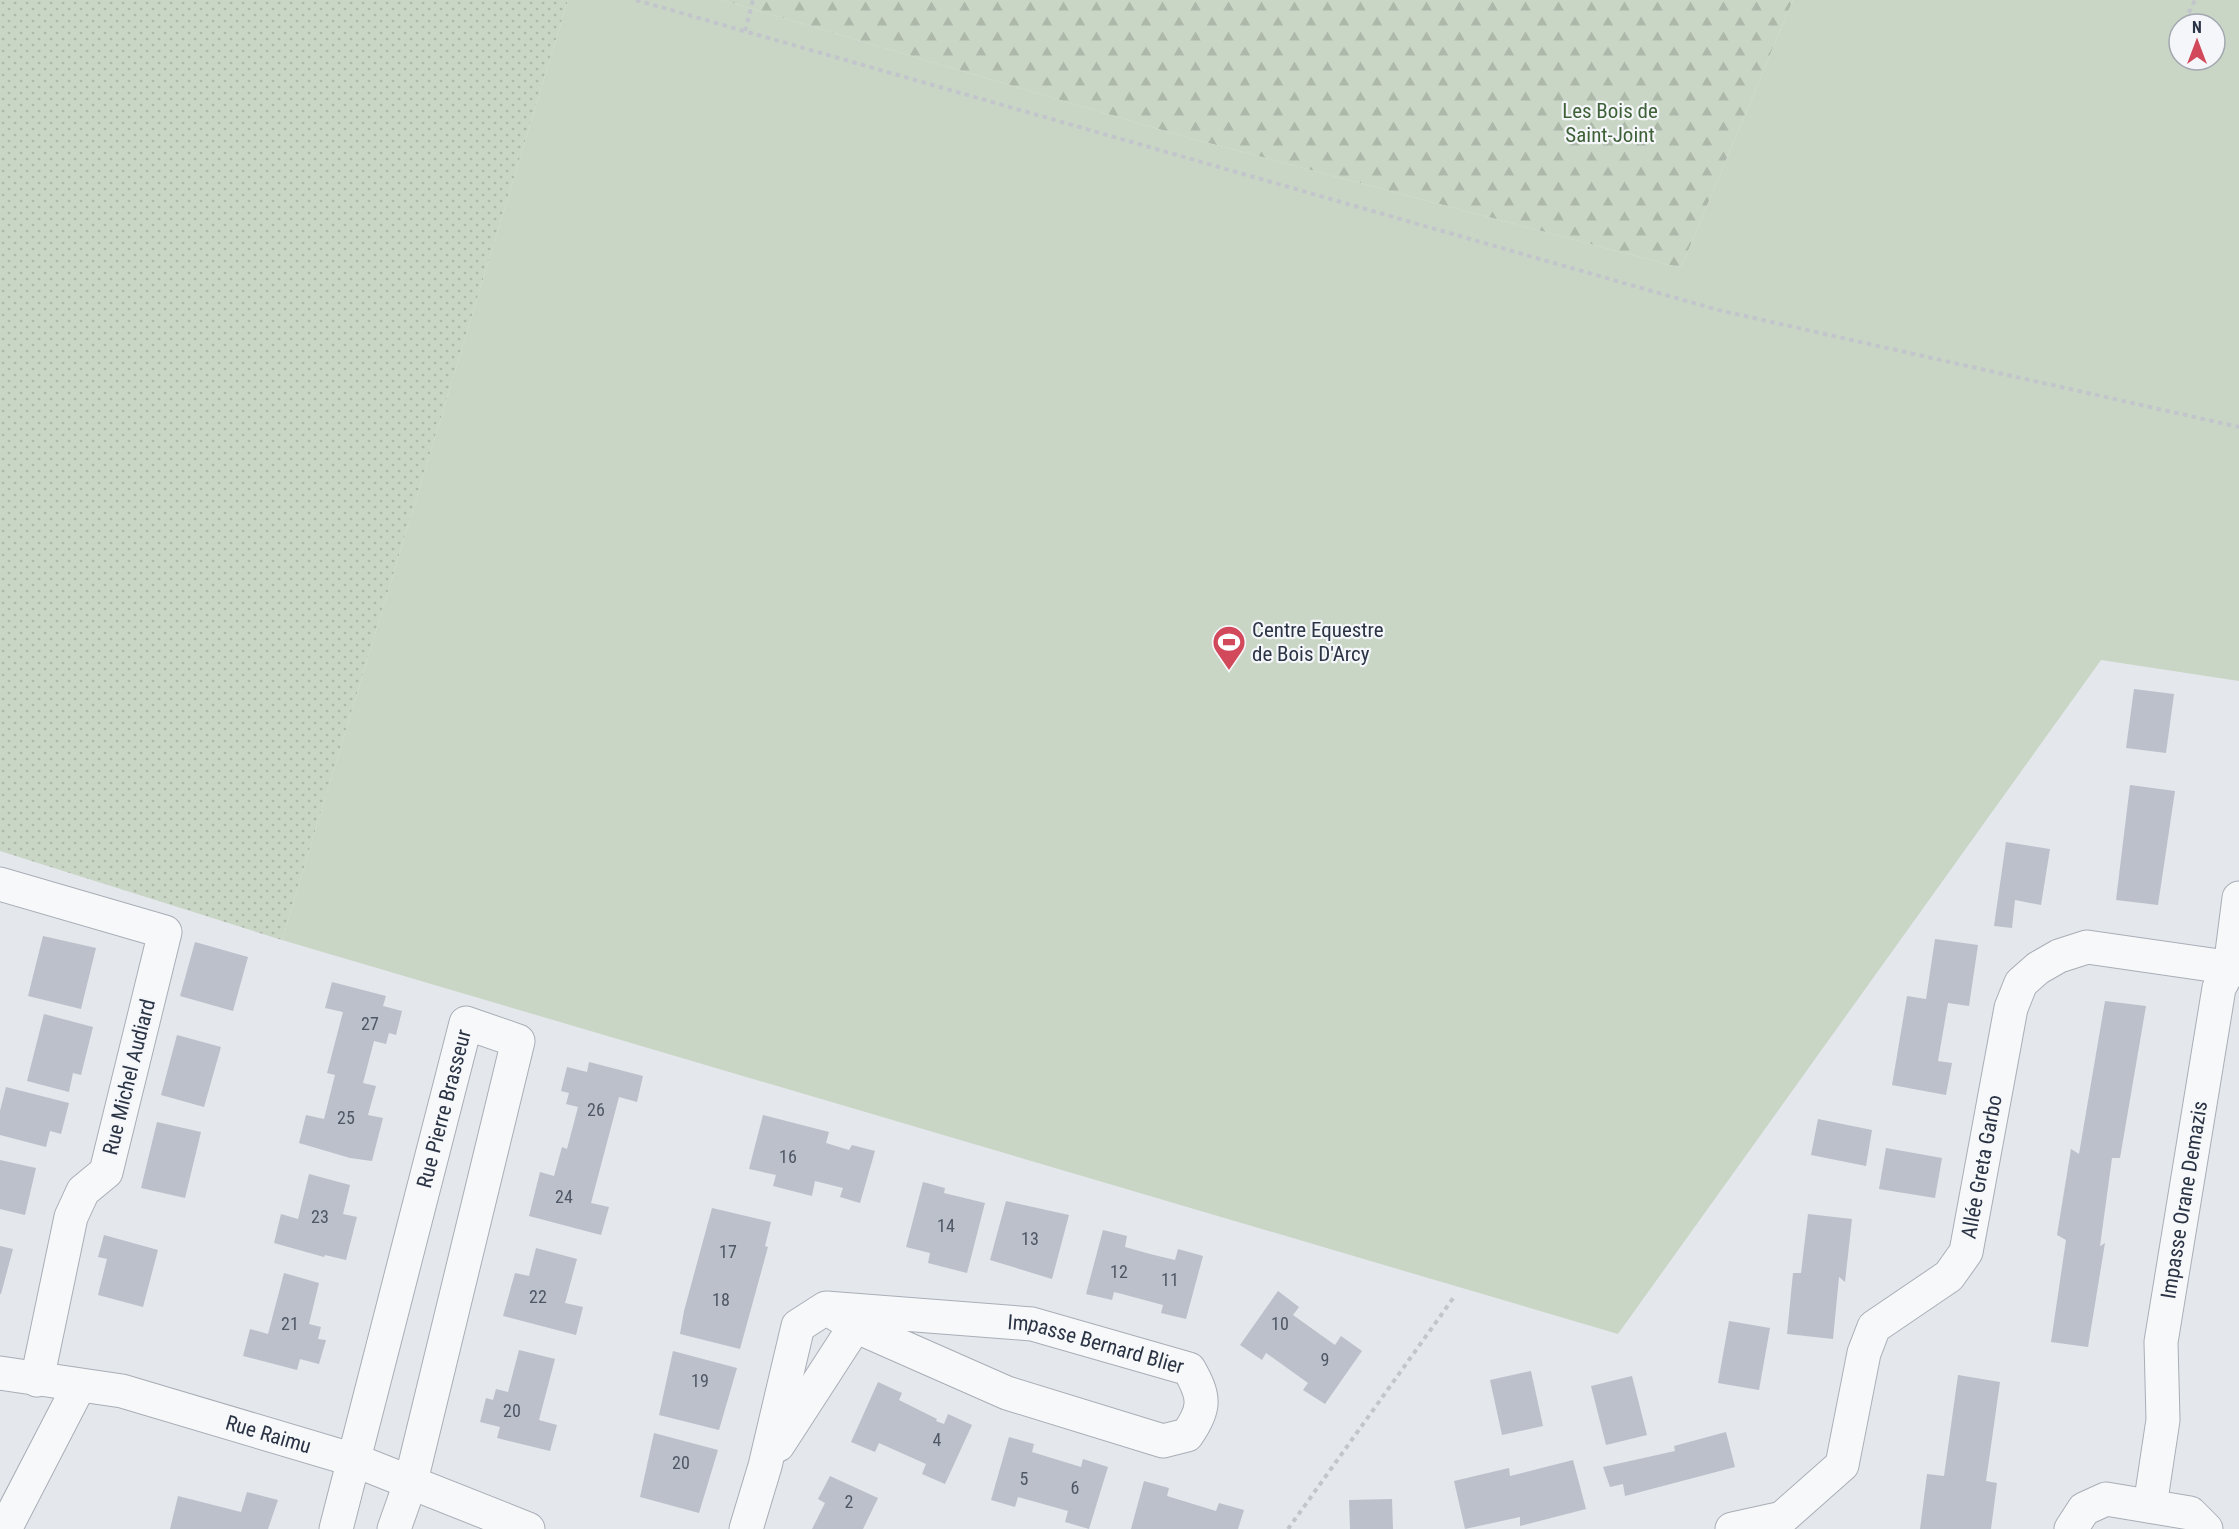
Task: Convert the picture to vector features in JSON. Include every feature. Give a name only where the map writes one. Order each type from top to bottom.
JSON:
[{"type":"street","name":"Rue Michel Audiard","points":[[0,885],[165,932],[106,1172],[82,1191],[71,1217],[38,1380]]},
{"type":"street","name":"Impasse Orane Demazis","points":[[2150,1506],[2163,1420],[2162,1342],[2219,988],[2235,968],[2239,898]]},
{"type":"street","name":"Allée Greta Garbo","points":[[1732,1529],[1782,1518],[1842,1465],[1863,1353],[1874,1328],[1949,1276],[1966,1252],[2011,1008],[2021,983],[2038,968],[2059,956],[2087,947],[2235,968]]},
{"type":"street","name":"Rue Pierre Brasseur","points":[[336,1529],[466,1023],[518,1041],[411,1481],[394,1529]]},
{"type":"street","points":[[746,1529],[765,1466],[798,1326],[826,1308]]},
{"type":"street","name":"Impasse Bernard Blier","points":[[826,1308],[1032,1324],[1189,1369],[1202,1391],[1201,1416],[1187,1435],[1163,1441],[1007,1393],[855,1326],[826,1308]]},
{"type":"street","points":[[765,1466],[855,1326]]},
{"type":"street","name":"Rue Raimu","points":[[0,1374],[122,1391],[354,1460],[528,1529]]},
{"type":"street","points":[[5,1529],[79,1386]]},
{"type":"street","points":[[2071,1529],[2084,1509],[2106,1499],[2190,1513],[2206,1529]]},
{"type":"path","points":[[636,0],[1718,310],[2239,426]]},
{"type":"path","points":[[746,31],[753,0]]},
{"type":"path","points":[[1288,1529],[1454,1297]]},
{"type":"green space","points":[[0,0],[568,0],[282,940],[0,851]]},
{"type":"green space","name":"Centre Equestre de Bois D'Arcy","points":[[568,0],[722,0],[1182,136],[1681,268],[1793,0],[2239,0],[2239,681],[2101,660],[1618,1334],[282,940]]},
{"type":"green space","name":"Les Bois de Saint-Joint","points":[[722,0],[1793,0],[1681,268],[1182,136]]},
{"type":"building","points":[[2134,689],[2174,694],[2166,753],[2126,748]]},
{"type":"building","points":[[2130,785],[2175,791],[2158,905],[2116,900]]},
{"type":"building","points":[[2006,842],[2050,849],[2041,905],[2015,900],[2012,928],[1994,926]]},
{"type":"building","points":[[43,936],[96,948],[81,1009],[28,996]]},
{"type":"building","points":[[1935,939],[1978,945],[1969,1006],[1948,1003],[1938,1061],[1952,1063],[1946,1095],[1892,1085],[1907,996],[1926,999]]},
{"type":"building","points":[[195,942],[248,957],[233,1011],[180,996]]},
{"type":"building","points":[[332,982],[386,996],[383,1006],[402,1011],[396,1035],[389,1033],[386,1044],[374,1041],[363,1083],[376,1086],[368,1115],[383,1118],[372,1161],[350,1158],[299,1143],[306,1115],[324,1119],[335,1075],[327,1073],[343,1012],[325,1008]]},
{"type":"building","points":[[2105,1001],[2146,1006],[2120,1158],[2112,1158],[2100,1246],[2105,1243],[2088,1347],[2051,1342],[2066,1240],[2057,1235],[2071,1149],[2079,1154]]},
{"type":"building","points":[[44,1014],[93,1027],[81,1075],[73,1073],[69,1092],[27,1081]]},
{"type":"building","points":[[177,1035],[221,1047],[204,1107],[161,1095]]},
{"type":"building","points":[[589,1062],[643,1076],[637,1102],[619,1097],[591,1203],[609,1207],[601,1235],[529,1216],[540,1172],[554,1176],[562,1147],[567,1149],[578,1107],[566,1104],[569,1093],[561,1091],[567,1067],[587,1072]]},
{"type":"building","points":[[6,1087],[69,1103],[61,1134],[50,1131],[46,1147],[0,1135],[0,1111]]},
{"type":"building","points":[[763,1115],[829,1132],[826,1143],[849,1150],[852,1145],[875,1151],[860,1203],[840,1197],[843,1188],[815,1181],[812,1196],[773,1186],[776,1175],[749,1169]]},
{"type":"building","points":[[1818,1119],[1872,1130],[1866,1166],[1811,1155]]},
{"type":"building","points":[[157,1122],[201,1132],[185,1198],[141,1188]]},
{"type":"building","points":[[1886,1148],[1942,1158],[1935,1198],[1879,1189]]},
{"type":"building","points":[[0,1160],[36,1168],[25,1215],[0,1209]]},
{"type":"building","points":[[309,1174],[350,1185],[343,1214],[357,1217],[346,1260],[325,1255],[324,1257],[274,1243],[281,1214],[298,1219]]},
{"type":"building","points":[[923,1182],[945,1188],[944,1193],[985,1203],[967,1273],[928,1263],[930,1253],[906,1247]]},
{"type":"building","points":[[1006,1201],[1069,1215],[1052,1279],[990,1260]]},
{"type":"building","points":[[712,1208],[771,1222],[765,1246],[768,1247],[740,1349],[680,1334]]},
{"type":"building","points":[[1808,1214],[1852,1219],[1845,1282],[1839,1277],[1833,1339],[1787,1334],[1793,1273],[1801,1273]]},
{"type":"building","points":[[1103,1230],[1127,1236],[1125,1247],[1150,1254],[1175,1260],[1178,1249],[1203,1256],[1186,1319],[1161,1313],[1163,1305],[1114,1292],[1112,1300],[1086,1294]]},
{"type":"building","points":[[104,1235],[158,1250],[143,1307],[98,1295],[107,1259],[98,1257]]},
{"type":"building","points":[[0,1246],[13,1249],[1,1294],[0,1294]]},
{"type":"building","points":[[536,1248],[577,1259],[565,1303],[583,1307],[576,1335],[503,1316],[515,1273],[529,1276]]},
{"type":"building","points":[[284,1273],[319,1283],[309,1324],[321,1327],[318,1339],[326,1340],[319,1364],[300,1359],[297,1370],[243,1356],[250,1329],[268,1334]]},
{"type":"building","points":[[1278,1291],[1299,1307],[1293,1315],[1335,1345],[1341,1336],[1362,1351],[1325,1404],[1303,1390],[1308,1383],[1266,1353],[1262,1360],[1240,1345]]},
{"type":"building","points":[[1729,1321],[1770,1328],[1759,1390],[1718,1383]]},
{"type":"building","points":[[519,1350],[555,1359],[539,1420],[557,1425],[550,1451],[497,1438],[500,1427],[480,1422],[486,1398],[493,1400],[496,1389],[508,1392]]},
{"type":"building","points":[[673,1351],[737,1368],[719,1430],[659,1415]]},
{"type":"building","points":[[1531,1371],[1543,1426],[1502,1435],[1490,1380]]},
{"type":"building","points":[[1958,1375],[2000,1382],[1986,1481],[1997,1483],[1991,1529],[1920,1529],[1927,1474],[1944,1476]]},
{"type":"building","points":[[1632,1376],[1647,1435],[1606,1445],[1591,1386]]},
{"type":"building","points":[[878,1382],[902,1393],[899,1400],[937,1419],[936,1421],[944,1424],[948,1414],[972,1425],[945,1484],[922,1474],[926,1464],[879,1443],[875,1452],[851,1442]]},
{"type":"building","points":[[1726,1432],[1735,1467],[1625,1496],[1623,1484],[1610,1487],[1603,1467],[1675,1451],[1674,1446]]},
{"type":"building","points":[[654,1433],[718,1450],[699,1513],[640,1497]]},
{"type":"building","points":[[1009,1437],[1034,1444],[1032,1452],[1081,1467],[1083,1459],[1108,1467],[1089,1529],[1065,1522],[1068,1511],[1018,1497],[1015,1507],[991,1500]]},
{"type":"building","points":[[1573,1460],[1586,1509],[1520,1526],[1520,1517],[1465,1529],[1454,1481],[1509,1468],[1510,1476]]},
{"type":"building","points":[[830,1476],[878,1498],[863,1529],[812,1529],[825,1503],[818,1499]]},
{"type":"building","points":[[1144,1481],[1169,1488],[1167,1496],[1216,1511],[1219,1503],[1244,1510],[1238,1529],[1131,1529]]},
{"type":"building","points":[[247,1492],[278,1500],[268,1529],[170,1529],[178,1496],[241,1512]]},
{"type":"building","points":[[1392,1499],[1393,1529],[1350,1529],[1349,1500]]},
{"type":"place","name":"Centre Equestre de Bois D'Arcy","points":[[1229,671]]}]
